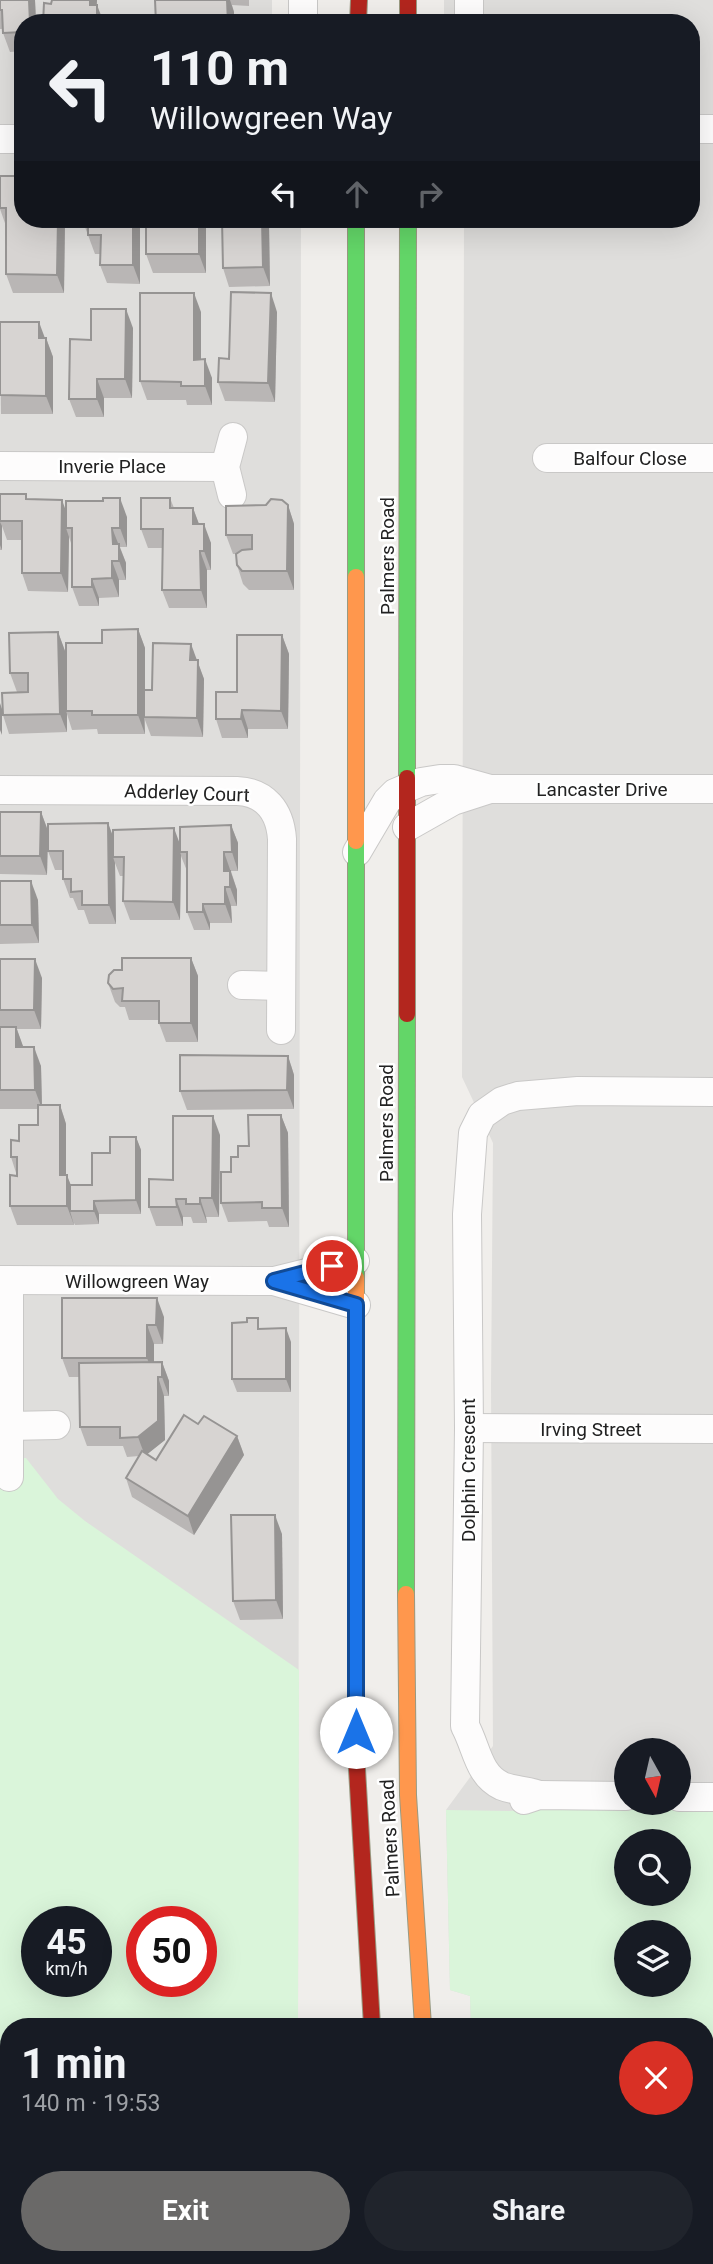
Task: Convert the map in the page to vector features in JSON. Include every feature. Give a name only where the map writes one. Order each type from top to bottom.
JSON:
[{"type":"main road","name":"Palmers Road","points":[[356,228],[356,1758],[372,2018]]},
{"type":"main road","name":"Palmers Road","points":[[408,228],[407,1714],[409,1820],[422,2018]]},
{"type":"street","points":[[232,495],[225,467],[233,437]]},
{"type":"street","name":"Balfour Close","points":[[547,458],[713,458]]},
{"type":"street","name":"Inverie Place","points":[[0,466],[225,467]]},
{"type":"street","name":"Lancaster Drive","points":[[407,787],[421,782],[447,779],[490,789],[713,789]]},
{"type":"street","points":[[356,854],[387,801],[407,787]]},
{"type":"street","name":"Lancaster Drive","points":[[407,827],[453,801],[490,789]]},
{"type":"street","name":"Adderley Court","points":[[0,790],[248,791],[265,800],[273,808],[281,828],[281,1030]]},
{"type":"street","points":[[242,985],[281,986]]},
{"type":"street","name":"Dolphin Crescent","points":[[614,1796],[539,1796],[506,1787],[492,1780],[481,1767],[465,1726],[469,1428],[467,1214],[473,1133],[482,1115],[502,1101],[519,1096],[578,1091],[713,1093]]},
{"type":"street","name":"Willowgreen Way","points":[[5,1280],[274,1281],[355,1261]]},
{"type":"street","points":[[5,1280],[9,1477]]},
{"type":"street","name":"Willowgreen Way","points":[[274,1281],[356,1305]]},
{"type":"street","points":[[9,1426],[56,1425]]},
{"type":"street","name":"Irving Street","points":[[469,1428],[713,1429]]},
{"type":"street","points":[[691,1797],[713,1797]]},
{"type":"shaded area","points":[[0,0],[272,0],[272,14],[14,14],[14,228],[301,228],[298,2018],[0,2018]]},
{"type":"shaded area","points":[[444,0],[713,0],[713,2018],[471,2018],[470,1996],[450,1990],[446,1810],[493,1746],[493,1143],[462,1077],[464,228],[700,228],[700,14],[444,14]]},
{"type":"green space","points":[[20,1458],[26,1458],[58,1499],[85,1521],[299,1670],[298,2018],[0,2018],[0,1477]]},
{"type":"green space","points":[[614,1805],[614,1815],[691,1815],[691,1805],[713,1805],[713,2018],[471,2018],[470,1996],[450,1990],[446,1810],[509,1811]]},
{"type":"building","points":[[0,0],[29,0],[30,14],[14,14],[14,32],[3,33]]},
{"type":"building","points":[[52,0],[90,0],[90,5],[97,5],[97,14],[43,14],[44,3],[51,4]]},
{"type":"building","points":[[155,0],[227,0],[228,14],[156,14]]},
{"type":"building","points":[[0,176],[14,176],[14,228],[58,228],[57,275],[6,274],[6,208],[0,208]]},
{"type":"building","points":[[88,228],[133,228],[133,265],[100,265],[101,235],[88,235]]},
{"type":"building","points":[[146,228],[199,228],[199,254],[146,254]]},
{"type":"building","points":[[222,228],[262,228],[263,267],[223,268]]},
{"type":"building","points":[[231,292],[271,293],[268,383],[218,382],[219,358],[229,359]]},
{"type":"building","points":[[140,293],[194,293],[194,360],[205,359],[205,386],[181,386],[181,382],[140,381]]},
{"type":"building","points":[[91,309],[126,309],[125,379],[97,379],[97,399],[69,399],[70,339],[91,340]]},
{"type":"building","points":[[0,322],[39,322],[39,338],[46,338],[46,396],[0,395]]},
{"type":"building","points":[[0,494],[26,494],[26,499],[62,500],[61,573],[22,573],[22,521],[0,521]]},
{"type":"building","points":[[103,498],[120,498],[120,528],[112,528],[113,544],[119,544],[119,561],[112,561],[112,578],[92,579],[92,587],[72,587],[72,528],[66,528],[66,501],[103,501]]},
{"type":"building","points":[[141,498],[170,498],[170,508],[193,508],[193,524],[204,524],[204,551],[200,551],[201,590],[162,590],[163,529],[141,529]]},
{"type":"building","points":[[271,499],[282,500],[288,505],[287,571],[242,571],[237,565],[236,554],[252,549],[252,535],[226,535],[226,506],[266,505]]},
{"type":"building","points":[[138,629],[138,715],[92,715],[92,711],[66,711],[66,643],[102,643],[102,630]]},
{"type":"building","points":[[58,632],[60,714],[3,715],[2,693],[28,692],[28,673],[10,673],[9,633]]},
{"type":"building","points":[[237,635],[282,635],[281,711],[242,710],[241,719],[216,719],[216,692],[237,692]]},
{"type":"building","points":[[153,643],[191,644],[190,660],[198,660],[197,718],[144,717],[144,690],[152,690]]},
{"type":"building","points":[[0,812],[41,812],[40,856],[0,856]]},
{"type":"building","points":[[108,823],[109,905],[82,905],[82,891],[71,892],[71,879],[63,879],[63,851],[48,851],[48,824]]},
{"type":"building","points":[[231,825],[232,852],[224,852],[224,871],[230,871],[230,887],[225,887],[225,904],[203,904],[203,912],[187,912],[187,852],[180,852],[180,827]]},
{"type":"building","points":[[174,828],[173,902],[123,901],[124,857],[113,857],[113,830]]},
{"type":"building","points":[[0,881],[31,881],[32,925],[0,925]]},
{"type":"building","points":[[122,958],[191,958],[191,1023],[159,1023],[159,1001],[122,1001],[123,988],[113,989],[108,983],[109,975],[114,970],[122,970]]},
{"type":"building","points":[[0,959],[35,959],[34,1010],[0,1010]]},
{"type":"building","points":[[0,1027],[16,1027],[16,1047],[34,1047],[35,1090],[0,1090]]},
{"type":"building","points":[[180,1055],[288,1056],[287,1090],[180,1091]]},
{"type":"building","points":[[38,1105],[60,1105],[60,1175],[67,1175],[67,1206],[10,1206],[10,1175],[17,1176],[17,1157],[11,1157],[11,1140],[19,1141],[19,1125],[38,1125]]},
{"type":"building","points":[[248,1115],[281,1115],[282,1208],[262,1208],[262,1202],[221,1203],[221,1172],[231,1172],[231,1157],[238,1157],[238,1146],[249,1146]]},
{"type":"building","points":[[173,1116],[213,1116],[212,1198],[200,1198],[200,1204],[186,1204],[186,1199],[176,1199],[177,1207],[149,1207],[149,1179],[173,1180]]},
{"type":"building","points":[[110,1137],[136,1137],[136,1200],[94,1201],[94,1211],[70,1211],[70,1185],[92,1185],[92,1153],[110,1153]]},
{"type":"building","points":[[62,1298],[157,1298],[156,1325],[147,1325],[147,1358],[62,1358]]},
{"type":"building","points":[[247,1318],[258,1318],[258,1329],[286,1328],[286,1379],[232,1379],[232,1323],[247,1322]]},
{"type":"building","points":[[162,1362],[162,1377],[158,1377],[158,1421],[138,1437],[120,1438],[120,1427],[80,1427],[79,1363]]},
{"type":"building","points":[[184,1415],[198,1424],[204,1416],[237,1436],[188,1516],[126,1478],[142,1451],[156,1460]]},
{"type":"building","points":[[231,1515],[275,1515],[276,1600],[233,1601]]},
{"type":"traffic: fast","points":[[356,228],[356,577]]},
{"type":"traffic: fast","points":[[407,778],[408,228]]},
{"type":"traffic: fast","points":[[356,841],[356,1278]]},
{"type":"traffic: fast","points":[[406,1594],[407,1014]]},
{"type":"traffic: slow","points":[[356,577],[356,841]]},
{"type":"traffic: slow","points":[[356,1278],[356,1752]]},
{"type":"traffic: slow","points":[[406,1594],[408,1795],[422,2018]]},
{"type":"traffic: jam","points":[[358,14],[359,0]]},
{"type":"traffic: jam","points":[[408,0],[408,14]]},
{"type":"traffic: jam","points":[[407,778],[407,1014]]},
{"type":"traffic: jam","points":[[356,1752],[372,2018]]},
{"type":"route","points":[[332,1266],[274,1281],[356,1305],[356,1732]]}]
